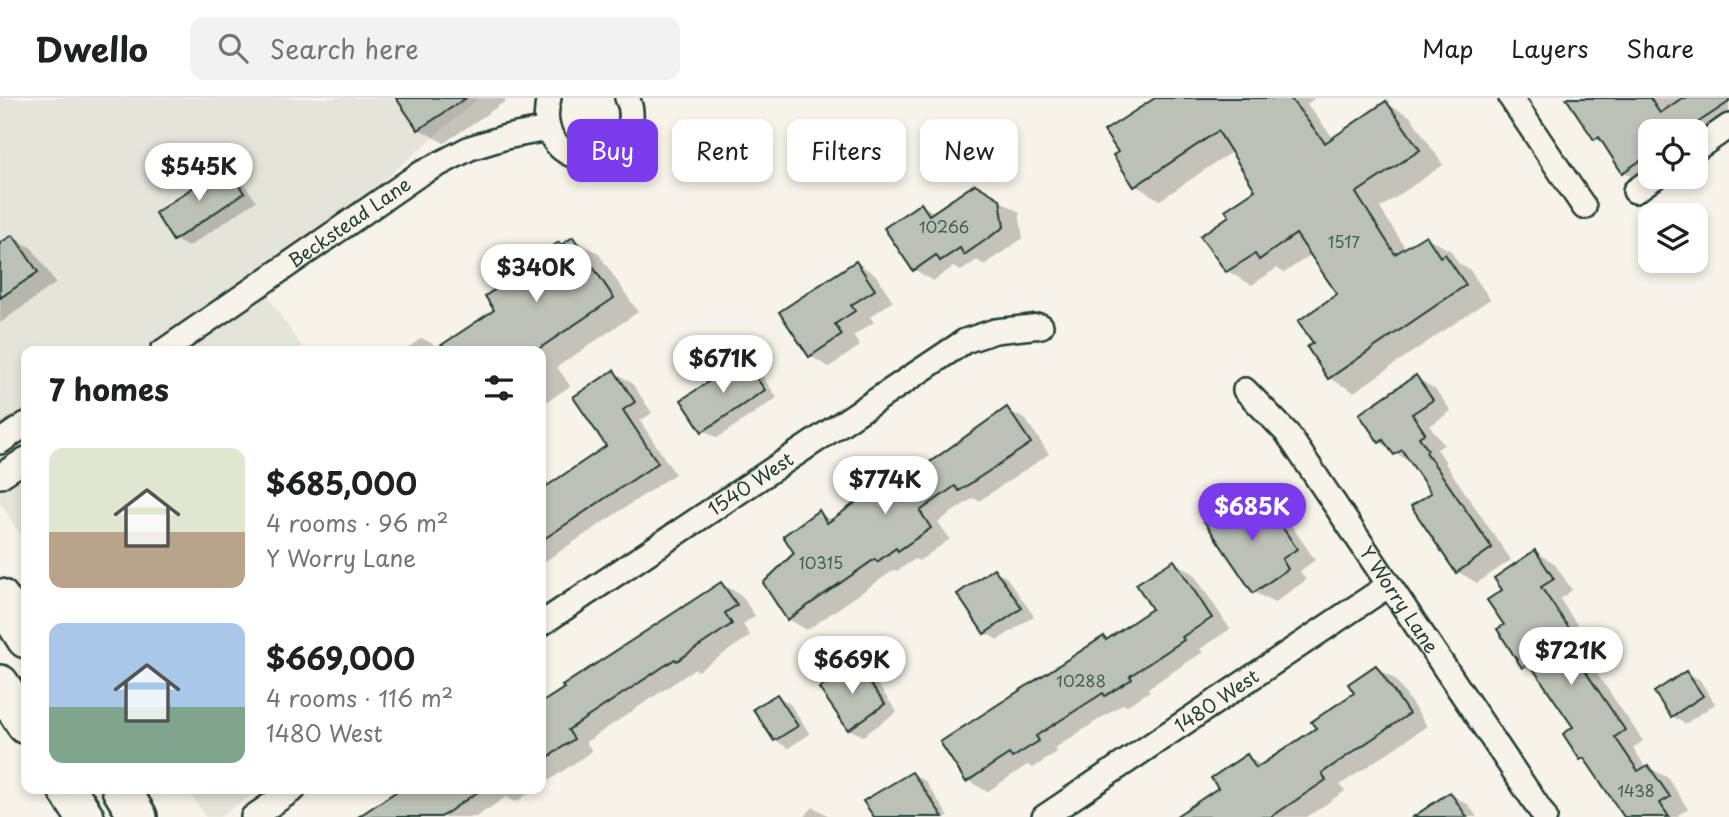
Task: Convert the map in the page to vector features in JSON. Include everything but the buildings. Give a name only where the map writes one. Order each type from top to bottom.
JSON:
[{"type":"main road","points":[[0,598],[21,631]]},
{"type":"main road","points":[[0,684],[21,717]]},
{"type":"main road","points":[[70,794],[85,817]]},
{"type":"main road","points":[[124,794],[138,817]]},
{"type":"street","points":[[549,98],[545,112],[547,129],[555,144],[569,154],[585,159],[602,157],[617,149],[627,136],[632,119],[627,98]]},
{"type":"street","points":[[1511,98],[1584,207]]},
{"type":"street","points":[[1708,141],[1729,127]]},
{"type":"street","name":"Beckstead Lane","points":[[168,346],[418,175],[470,148],[547,129]]},
{"type":"street","name":"1540 West","points":[[546,621],[965,341],[995,331],[1041,326]]},
{"type":"street","name":"Y Worry Lane","points":[[1245,390],[1287,433],[1545,817]]},
{"type":"street","points":[[0,442],[21,428]]},
{"type":"street","points":[[0,476],[21,462]]},
{"type":"street","name":"1480 West","points":[[1044,817],[1390,585]]},
{"type":"street","points":[[253,817],[287,794]]},
{"type":"shaded area","points":[[0,98],[479,98],[261,286],[301,346],[21,346],[21,535],[0,503]]},
{"type":"shaded area","points":[[190,794],[253,794],[220,817],[206,817]]}]
